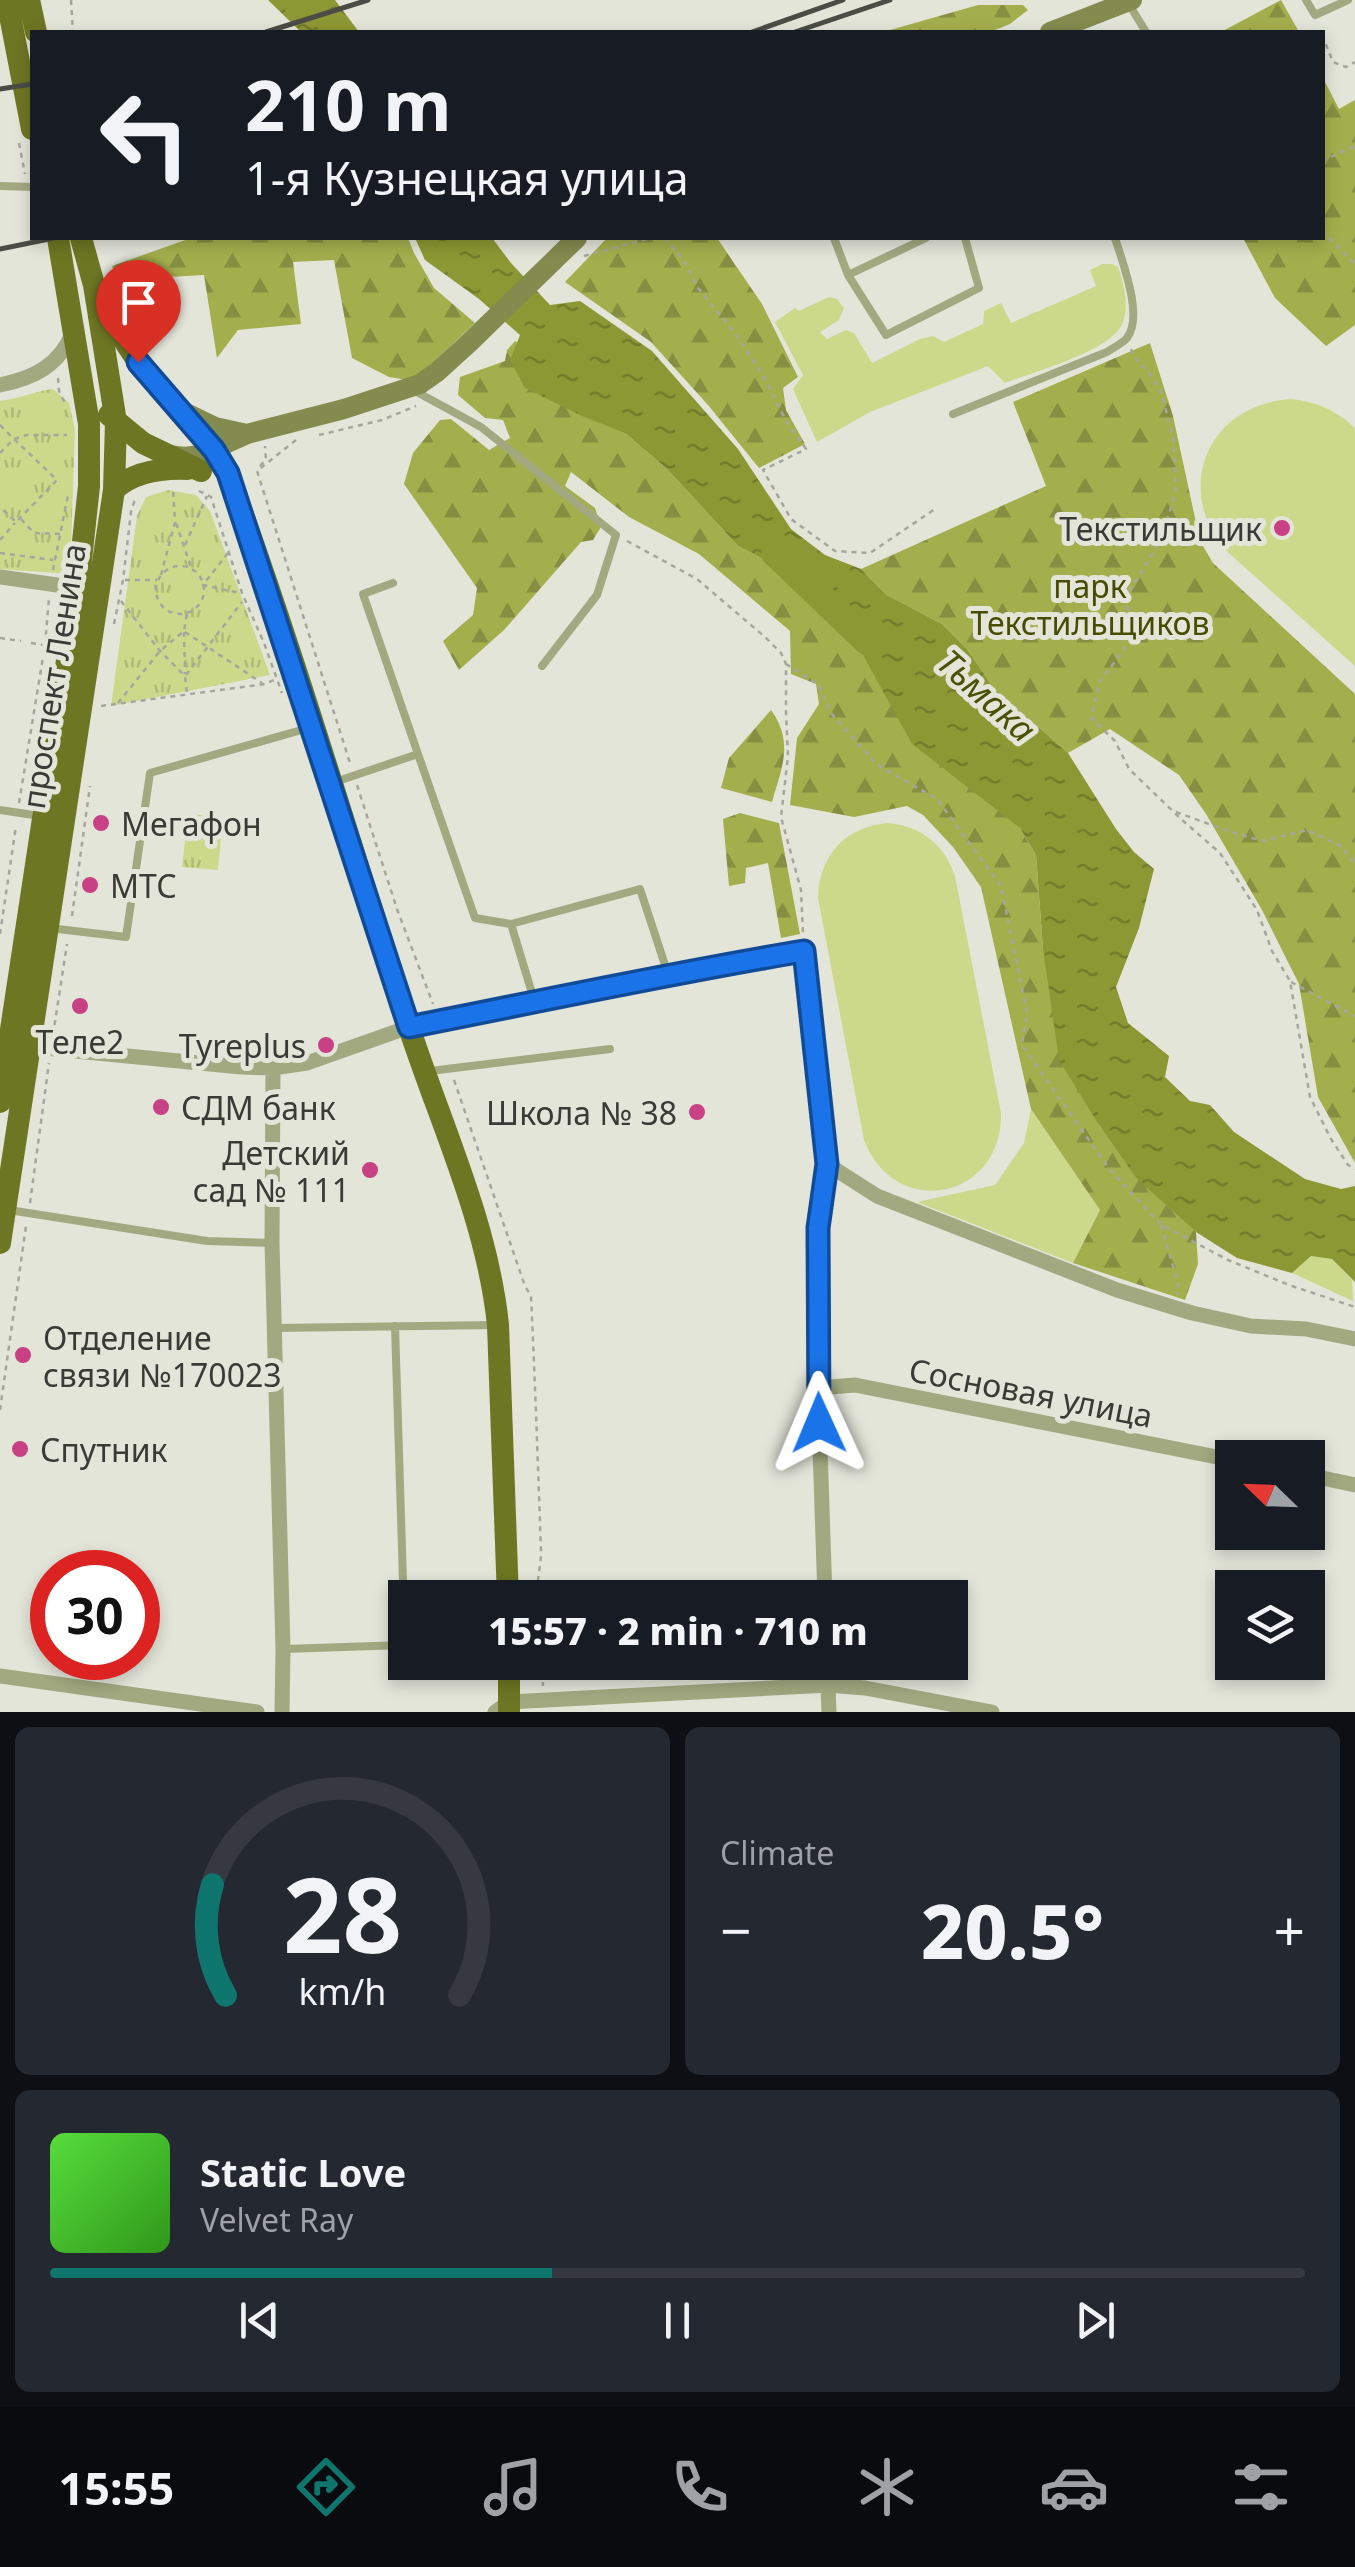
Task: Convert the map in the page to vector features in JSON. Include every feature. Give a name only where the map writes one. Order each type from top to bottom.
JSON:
[{"type":"main road","points":[[6,0],[30,119]]},
{"type":"main road","points":[[28,0],[36,30]]},
{"type":"main road","points":[[1054,30],[1095,7],[1130,1]]},
{"type":"main road","name":"проспект Ленина","points":[[0,1102],[13,1044],[42,816],[78,588],[90,471],[89,424],[58,240]]},
{"type":"main road","name":"проспект Ленина","points":[[0,1243],[17,1210],[13,1044],[59,929],[129,487],[94,285],[82,240]]},
{"type":"main road","points":[[161,452],[192,457],[256,433],[420,394],[437,372],[580,247]]},
{"type":"main road","points":[[94,285],[126,344],[214,450],[232,486],[482,1238],[498,1325],[507,1580]]},
{"type":"main road","points":[[82,375],[96,400],[116,422],[196,479]]},
{"type":"main road","points":[[175,406],[215,427],[256,433]]},
{"type":"main road","points":[[232,486],[235,463],[256,433]]},
{"type":"main road","points":[[129,487],[161,452]]},
{"type":"main road","points":[[129,487],[169,469],[196,479],[218,476],[232,486]]},
{"type":"main road","points":[[505,1709],[508,1680]]},
{"type":"street","points":[[0,385],[29,378],[56,360],[74,328]]},
{"type":"street","points":[[0,577],[78,588]]},
{"type":"street","points":[[13,1044],[272,1068],[306,1063],[409,1027],[668,974],[804,951],[827,1164],[818,1228],[824,1580]]},
{"type":"street","points":[[272,1068],[282,1712]]},
{"type":"street","points":[[827,1164],[877,1196],[1117,1290],[1186,1312],[1252,1326],[1306,1329],[1355,1338]]},
{"type":"street","name":"Сосновая улица","points":[[818,1388],[854,1385],[1215,1457]]},
{"type":"street","points":[[1325,1479],[1355,1485]]},
{"type":"street","points":[[0,1676],[257,1712]]},
{"type":"street","points":[[828,1680],[828,1712]]},
{"type":"street","points":[[505,1709],[828,1685],[992,1712]]},
{"type":"lane","points":[[1306,0],[1316,15],[1348,0]]},
{"type":"lane","points":[[1130,1],[1145,30]]},
{"type":"lane","points":[[0,186],[30,187]]},
{"type":"lane","points":[[835,240],[848,276],[886,335],[979,288],[967,240]]},
{"type":"lane","points":[[848,276],[922,240]]},
{"type":"lane","points":[[954,414],[1107,352],[1126,339],[1134,312],[1115,240]]},
{"type":"lane","points":[[420,394],[482,427],[616,535],[596,595],[542,666]]},
{"type":"lane","points":[[393,583],[363,594],[475,918],[511,924],[640,889],[668,974]]},
{"type":"lane","points":[[59,929],[126,936],[150,773],[312,727]]},
{"type":"lane","points":[[330,783],[418,754]]},
{"type":"lane","points":[[0,810],[42,816]]},
{"type":"lane","points":[[511,924],[535,1003]]},
{"type":"lane","points":[[425,1072],[610,1048]]},
{"type":"lane","points":[[17,1210],[207,1241],[272,1243]]},
{"type":"lane","points":[[275,1328],[498,1325]]},
{"type":"lane","points":[[394,1326],[403,1580]]},
{"type":"lane","points":[[283,1650],[388,1645]]},
{"type":"path","points":[[71,0],[73,30]]},
{"type":"path","points":[[1325,42],[1333,62],[1346,67],[1355,62]]},
{"type":"path","points":[[1325,159],[1355,146]]},
{"type":"path","points":[[1325,234],[1355,264]]},
{"type":"path","points":[[580,247],[634,240]]},
{"type":"path","points":[[666,240],[684,258],[698,288],[734,332],[806,449],[762,470],[791,520],[835,551],[870,553],[936,509]]},
{"type":"path","points":[[1126,339],[1134,358],[1161,391],[1173,438],[1176,492],[1160,541],[1128,592],[1124,650],[1100,681],[1091,718],[1115,741],[1129,769],[1220,853],[1257,910],[1272,951],[1290,981],[1310,1098],[1348,1165],[1355,1168]]},
{"type":"path","points":[[56,360],[59,390],[66,406]]},
{"type":"path","points":[[310,437],[382,420],[420,394]]},
{"type":"path","points":[[0,425],[57,480],[0,540]]},
{"type":"path","points":[[256,433],[266,458],[257,471]]},
{"type":"path","points":[[0,453],[14,439],[72,435]]},
{"type":"path","points":[[257,471],[296,440]]},
{"type":"path","points":[[257,471],[397,909],[439,1021]]},
{"type":"path","points":[[196,479],[212,497],[244,599],[286,702]]},
{"type":"path","points":[[0,934],[51,584],[70,481]]},
{"type":"path","points":[[172,483],[175,522],[191,569]]},
{"type":"path","points":[[112,634],[131,512],[129,487]]},
{"type":"path","points":[[185,545],[208,495]]},
{"type":"path","points":[[0,507],[34,533],[61,534]]},
{"type":"path","points":[[175,522],[156,590],[162,606],[170,612],[187,613],[201,602],[204,584],[229,552]]},
{"type":"path","points":[[616,535],[697,579],[765,637],[786,664],[788,756],[781,817],[801,890],[804,951]]},
{"type":"path","points":[[0,553],[55,560]]},
{"type":"path","points":[[123,580],[160,578],[174,567],[191,569],[204,584],[242,593]]},
{"type":"path","points":[[186,676],[244,599]]},
{"type":"path","points":[[120,600],[160,651],[186,676]]},
{"type":"path","points":[[187,613],[184,631],[188,695]]},
{"type":"path","points":[[184,631],[264,684]]},
{"type":"path","points":[[118,704],[160,651],[184,631]]},
{"type":"path","points":[[0,638],[21,641]]},
{"type":"path","points":[[31,643],[45,645]]},
{"type":"path","points":[[786,664],[819,686],[831,712],[876,764],[937,799],[1000,886],[1027,1014],[1022,1045],[1110,1170],[1160,1224],[1228,1260],[1355,1306]]},
{"type":"path","points":[[100,706],[264,684],[276,678]]},
{"type":"path","points":[[56,1018],[59,929],[90,782]]},
{"type":"path","points":[[1171,810],[1263,841],[1307,830],[1340,846],[1355,864]]},
{"type":"path","points":[[1290,981],[1355,1016]]},
{"type":"path","points":[[450,1069],[530,1296],[538,1423],[539,1580]]},
{"type":"path","points":[[0,1410],[17,1210],[47,1074]]},
{"type":"path","points":[[1160,1224],[1178,1282],[1177,1299],[1186,1312]]},
{"type":"green space","points":[[1281,0],[1298,30],[1225,30]]},
{"type":"green space","points":[[978,5],[1023,5],[1028,10],[995,30],[890,30]]},
{"type":"green space","points":[[1325,82],[1339,109],[1355,100],[1355,325],[1326,346],[1275,298],[1244,240],[1325,240]]},
{"type":"green space","points":[[185,240],[409,240],[434,288],[475,323],[413,381],[389,377],[352,358],[334,260],[293,262],[301,324],[238,330],[217,358],[204,275],[116,280],[112,266]]},
{"type":"green space","points":[[605,240],[718,240],[762,304],[798,377],[783,388],[786,410],[805,444],[759,468],[651,342],[565,282]]},
{"type":"green space","points":[[1102,264],[1118,267],[1126,302],[1123,322],[1104,342],[1071,359],[1005,383],[988,366],[870,412],[817,442],[793,389],[803,375],[775,322],[795,308],[799,311],[829,297],[837,299],[844,308],[839,320],[820,332],[827,339],[846,330],[854,333],[872,363],[920,339],[933,336],[944,342],[983,324],[984,311],[1001,303],[1011,323],[1096,286],[1090,270]]},
{"type":"green space","points":[[515,341],[614,409],[625,433],[667,469],[738,546],[804,580],[841,617],[877,678],[1020,828],[1036,855],[1043,949],[1099,1125],[1137,1178],[1196,1232],[1198,1264],[1185,1300],[1073,1263],[1100,1210],[1031,1109],[981,887],[953,847],[923,815],[907,806],[854,817],[790,805],[797,738],[819,704],[816,684],[791,674],[790,631],[699,554],[629,517],[571,472],[565,486],[595,508],[601,527],[593,540],[581,542],[504,630],[459,670],[443,641],[473,615],[477,588],[404,484],[413,453],[440,420],[451,419],[489,450],[510,438],[503,420],[485,418],[458,395],[460,377],[505,361],[507,350]]},
{"type":"green space","name":"парк Текстильщиков","points":[[1150,343],[1173,416],[1200,541],[1213,563],[1355,694],[1355,1163],[1318,1097],[1299,984],[1262,910],[1179,775],[1110,729],[1068,753],[993,687],[967,649],[942,624],[887,595],[861,569],[1046,486],[1013,402]]},
{"type":"green space","points":[[53,389],[69,403],[75,429],[70,574],[0,569],[0,401]]},
{"type":"green space","name":"Текстильщик","points":[[1291,399],[1326,408],[1355,428],[1355,666],[1222,547],[1208,522],[1201,497],[1208,450],[1221,431],[1240,415],[1263,404]]},
{"type":"green space","points":[[169,490],[196,495],[210,511],[270,675],[111,706],[137,516],[146,497]]},
{"type":"green space","points":[[771,710],[784,744],[772,802],[721,788],[729,758]]},
{"type":"green space","points":[[740,813],[779,823],[800,934],[781,938],[768,863],[746,868],[745,883],[729,886],[723,819]]},
{"type":"green space","points":[[188,814],[223,817],[218,870],[182,867]]},
{"type":"green space","points":[[889,823],[912,828],[930,839],[945,855],[955,876],[1001,1113],[997,1142],[985,1165],[967,1181],[945,1190],[921,1190],[899,1182],[879,1166],[864,1140],[818,898],[823,869],[838,846],[860,830]]},
{"type":"green space","points":[[1031,1109],[1100,1210],[1073,1263],[917,1202],[995,1185],[1024,1143]]},
{"type":"green space","points":[[1311,1256],[1332,1259],[1352,1280],[1353,1301],[1292,1273]]},
{"type":"water","points":[[268,0],[335,0],[358,30],[299,30]]},
{"type":"water","points":[[416,240],[494,240],[550,305],[580,301],[652,351],[738,449],[791,529],[825,555],[861,569],[887,595],[942,624],[967,649],[993,687],[1068,753],[1116,829],[1154,869],[1139,928],[1116,987],[1128,1023],[1169,1056],[1165,1077],[1190,1101],[1210,1105],[1234,1132],[1305,1179],[1341,1189],[1355,1186],[1355,1282],[1332,1259],[1311,1256],[1292,1273],[1237,1258],[1196,1232],[1137,1179],[1059,1060],[1043,949],[1036,855],[1020,828],[912,744],[842,617],[804,580],[738,546],[667,469],[625,433],[525,388],[510,360],[520,335],[425,260]]},
{"type":"waterway","name":"Тьмака","points":[[775,553],[867,641]]},
{"type":"railway","points":[[272,30],[368,0]]},
{"type":"railway","points":[[758,30],[843,0]]},
{"type":"railway","points":[[801,30],[890,0]]},
{"type":"railway","points":[[0,89],[30,84]]},
{"type":"railway","points":[[0,249],[44,240]]},
{"type":"place","name":"Текстильщик","points":[[1282,528]]},
{"type":"place","name":"Мегафон","points":[[101,823]]},
{"type":"place","name":"МТС","points":[[90,885]]},
{"type":"place","name":"Теле2","points":[[80,1006]]},
{"type":"place","name":"Tyreplus","points":[[326,1045]]},
{"type":"place","name":"СДМ банк","points":[[161,1107]]},
{"type":"place","name":"Школа № 38","points":[[697,1112]]},
{"type":"place","name":"Детский сад № 111","points":[[370,1170]]},
{"type":"place","name":"Отделение связи №170023","points":[[23,1355]]},
{"type":"place","name":"Спутник","points":[[20,1449]]},
{"type":"route","points":[[138,362],[200,432],[228,473],[409,1027],[668,974],[804,951],[827,1164],[818,1228],[819,1423]]}]
